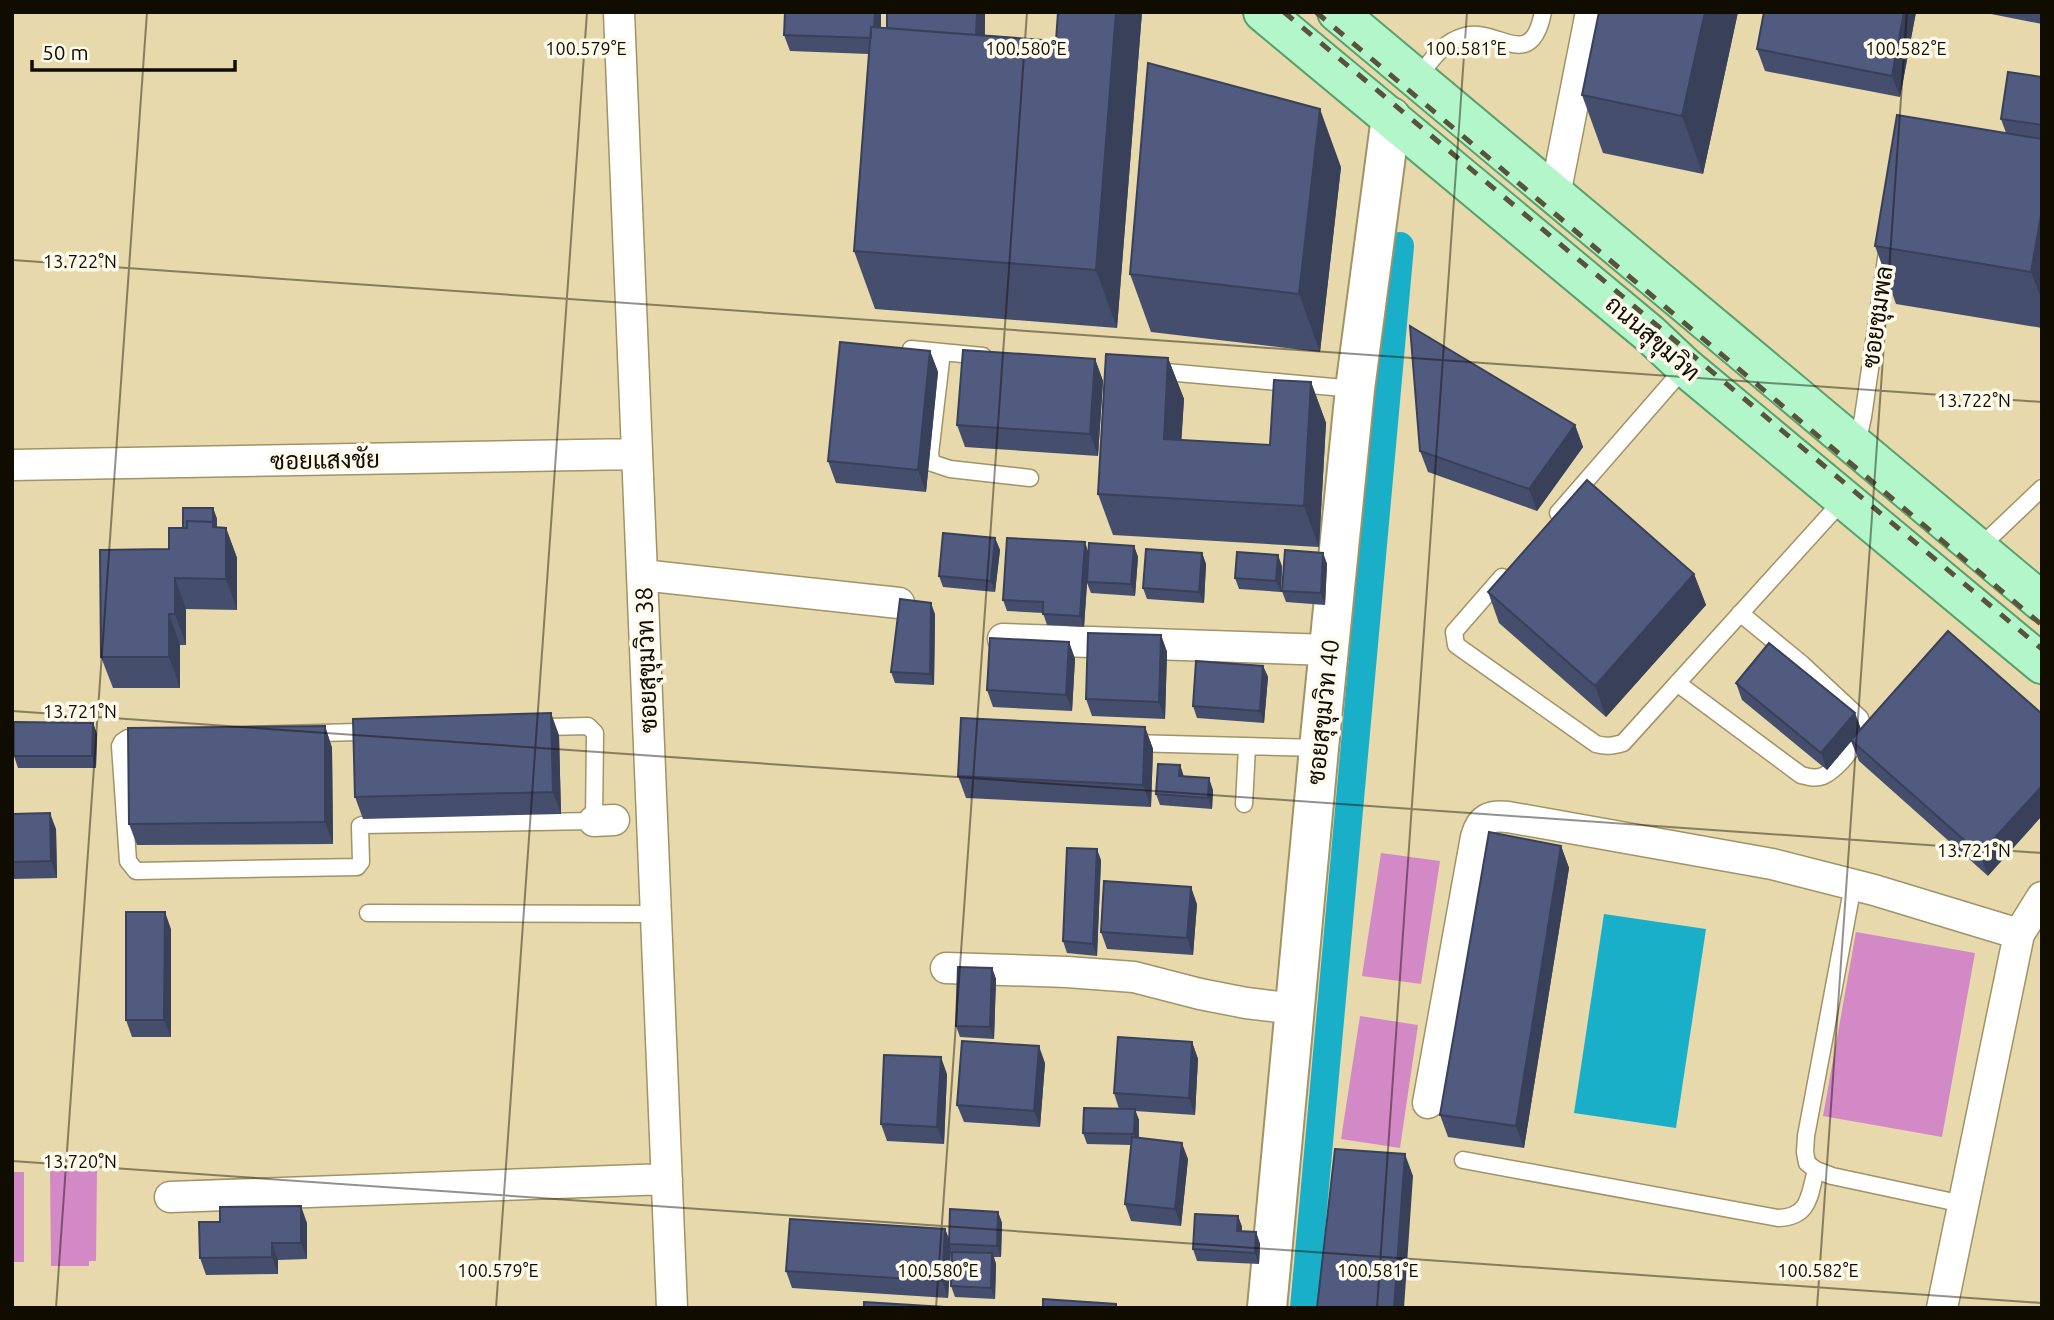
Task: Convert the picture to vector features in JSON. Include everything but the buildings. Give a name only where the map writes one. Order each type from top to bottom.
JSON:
[{"type":"main road","name":"ถนนสุขุมวิท","points":[[1264,12],[2042,664]]},
{"type":"main road","name":"ถนนสุขุมวิท","points":[[1337,12],[2042,602]]},
{"type":"main road","points":[[1391,117],[1417,79]]},
{"type":"street","name":"ซอยสุขุมวิท 38","points":[[619,12],[642,575],[625,822],[656,914],[672,1308]]},
{"type":"street","points":[[1555,195],[1591,12]]},
{"type":"street","name":"ซอยสุขุมวิท 40","points":[[1267,1308],[1355,389],[1391,117]]},
{"type":"street","name":"ซอยแสงชัย","points":[[12,465],[637,453]]},
{"type":"street","points":[[642,575],[900,603]]},
{"type":"street","points":[[1003,639],[1329,650]]},
{"type":"street","points":[[1428,1103],[1476,837],[1479,825],[1499,816],[1772,864],[2019,934]]},
{"type":"street","points":[[1942,1308],[2019,934],[2042,897]]},
{"type":"street","points":[[946,968],[1134,977],[1200,994],[1295,1009]]},
{"type":"street","points":[[170,1197],[667,1179]]},
{"type":"lane","points":[[1417,79],[1440,49],[1465,36],[1475,34],[1514,45],[1523,44],[1534,38],[1540,28],[1543,12]]},
{"type":"lane","name":"ซอยชุมพล","points":[[1856,447],[1863,417],[1889,240]]},
{"type":"lane","points":[[889,347],[997,357]]},
{"type":"lane","points":[[942,352],[930,454],[932,463],[950,469],[1030,478]]},
{"type":"lane","points":[[1544,529],[1685,366]]},
{"type":"lane","points":[[1135,369],[1355,389]]},
{"type":"lane","points":[[1978,549],[2042,488]]},
{"type":"lane","points":[[1508,570],[1454,632],[1455,645],[1596,744],[1607,747],[1623,743],[1844,499]]},
{"type":"lane","points":[[1677,683],[1801,775],[1812,778],[1825,775],[1838,764],[1857,741],[1862,725],[1860,718],[1802,664],[1740,613]]},
{"type":"lane","points":[[587,726],[596,733],[625,822],[362,825],[362,862],[357,867],[136,871],[128,861],[120,746],[128,738],[587,726]]},
{"type":"lane","points":[[1113,742],[1319,748]]},
{"type":"lane","points":[[1244,804],[1247,747]]},
{"type":"lane","points":[[1853,885],[1806,1136],[1807,1163],[1816,1170],[1849,1180],[1963,1204]]},
{"type":"lane","points":[[368,913],[656,914]]},
{"type":"lane","points":[[1463,1160],[1778,1218],[1792,1217],[1804,1209],[1816,1170]]},
{"type":"shaded area","points":[[1381,853],[1440,861],[1421,984],[1362,976]]},
{"type":"shaded area","points":[[1856,932],[1975,953],[1942,1137],[1823,1116]]},
{"type":"shaded area","points":[[1360,1016],[1418,1025],[1400,1148],[1341,1139]]},
{"type":"shaded area","points":[[50,1170],[97,1170],[96,1261],[89,1261],[89,1266],[51,1266]]},
{"type":"shaded area","points":[[12,1172],[24,1172],[24,1262],[13,1262],[12,1269]]},
{"type":"water","points":[[1604,914],[1706,929],[1676,1128],[1574,1113]]},
{"type":"waterway","points":[[1304,1308],[1400,246]]},
{"type":"railway","points":[[1284,12],[2042,649]]},
{"type":"railway","points":[[1316,12],[2042,625]]}]
